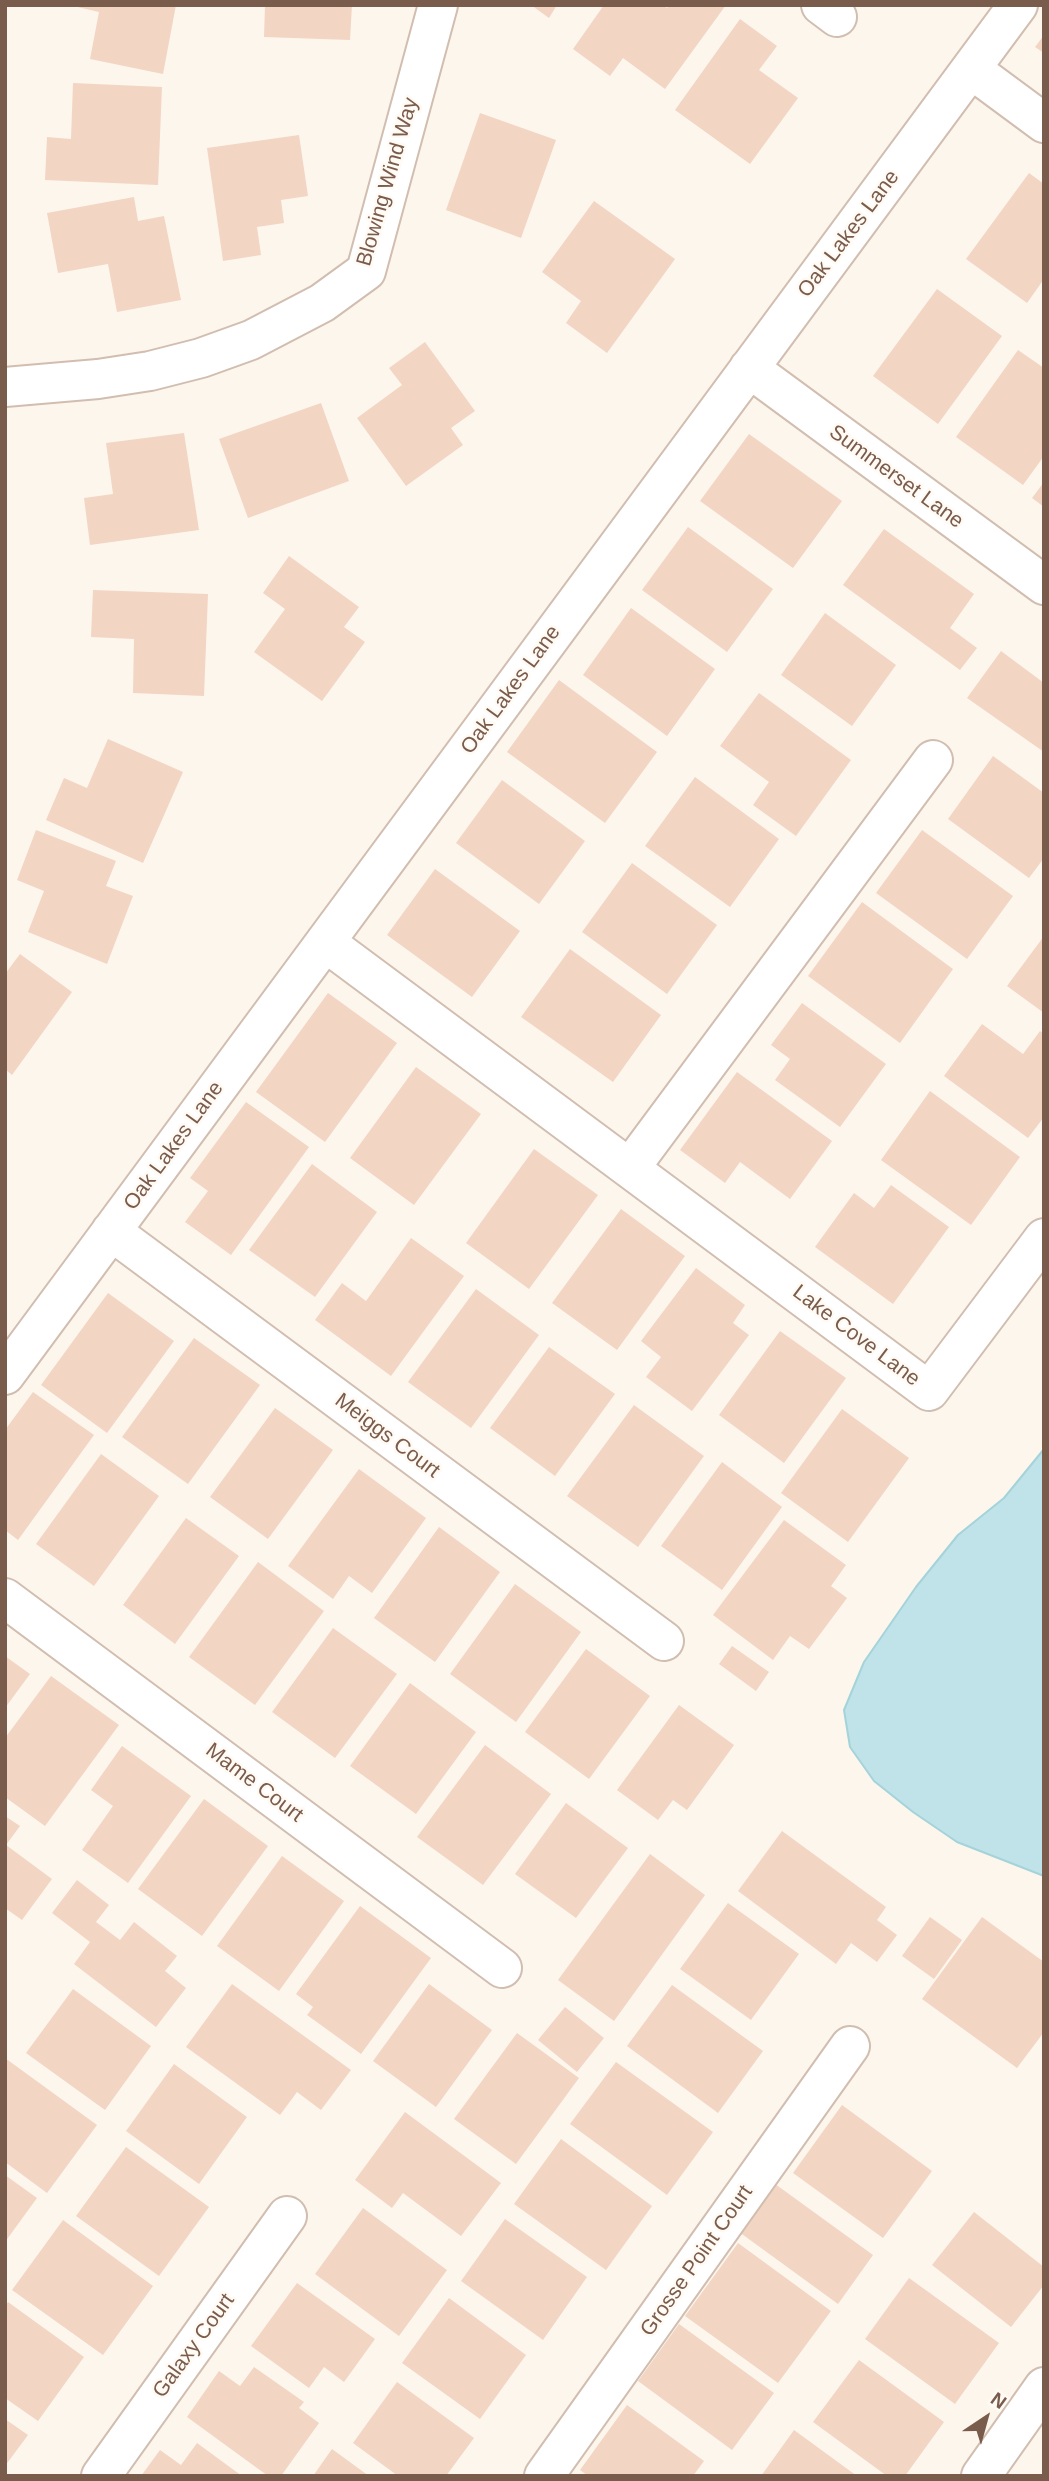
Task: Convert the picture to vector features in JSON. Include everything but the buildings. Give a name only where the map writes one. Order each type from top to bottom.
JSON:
[{"type":"street","name":"Blowing Wind Way","points":[[5,387],[137,373],[201,358],[251,340],[311,309],[366,271],[438,5]]},
{"type":"street","name":"Oak Lakes Lane","points":[[5,1374],[1018,5]]},
{"type":"street","points":[[971,69],[1044,123]]},
{"type":"street","name":"Summerset Lane","points":[[749,368],[1044,585]]},
{"type":"street","points":[[630,1168],[933,760]]},
{"type":"street","name":"Lake Cove Lane","points":[[325,942],[929,1391],[1044,1238]]},
{"type":"street","name":"Meiggs Court","points":[[111,1231],[664,1641]]},
{"type":"street","name":"Mame Court","points":[[5,1598],[502,1968]]},
{"type":"street","name":"Grosse Point Court","points":[[544,2476],[850,2046]]},
{"type":"street","name":"Galaxy Court","points":[[101,2476],[287,2216]]},
{"type":"street","points":[[981,2476],[1044,2387]]},
{"type":"water","points":[[1044,1449],[1044,1876],[957,1842],[874,1781],[850,1747],[844,1710],[864,1662],[916,1587],[958,1535],[1004,1498]]}]
